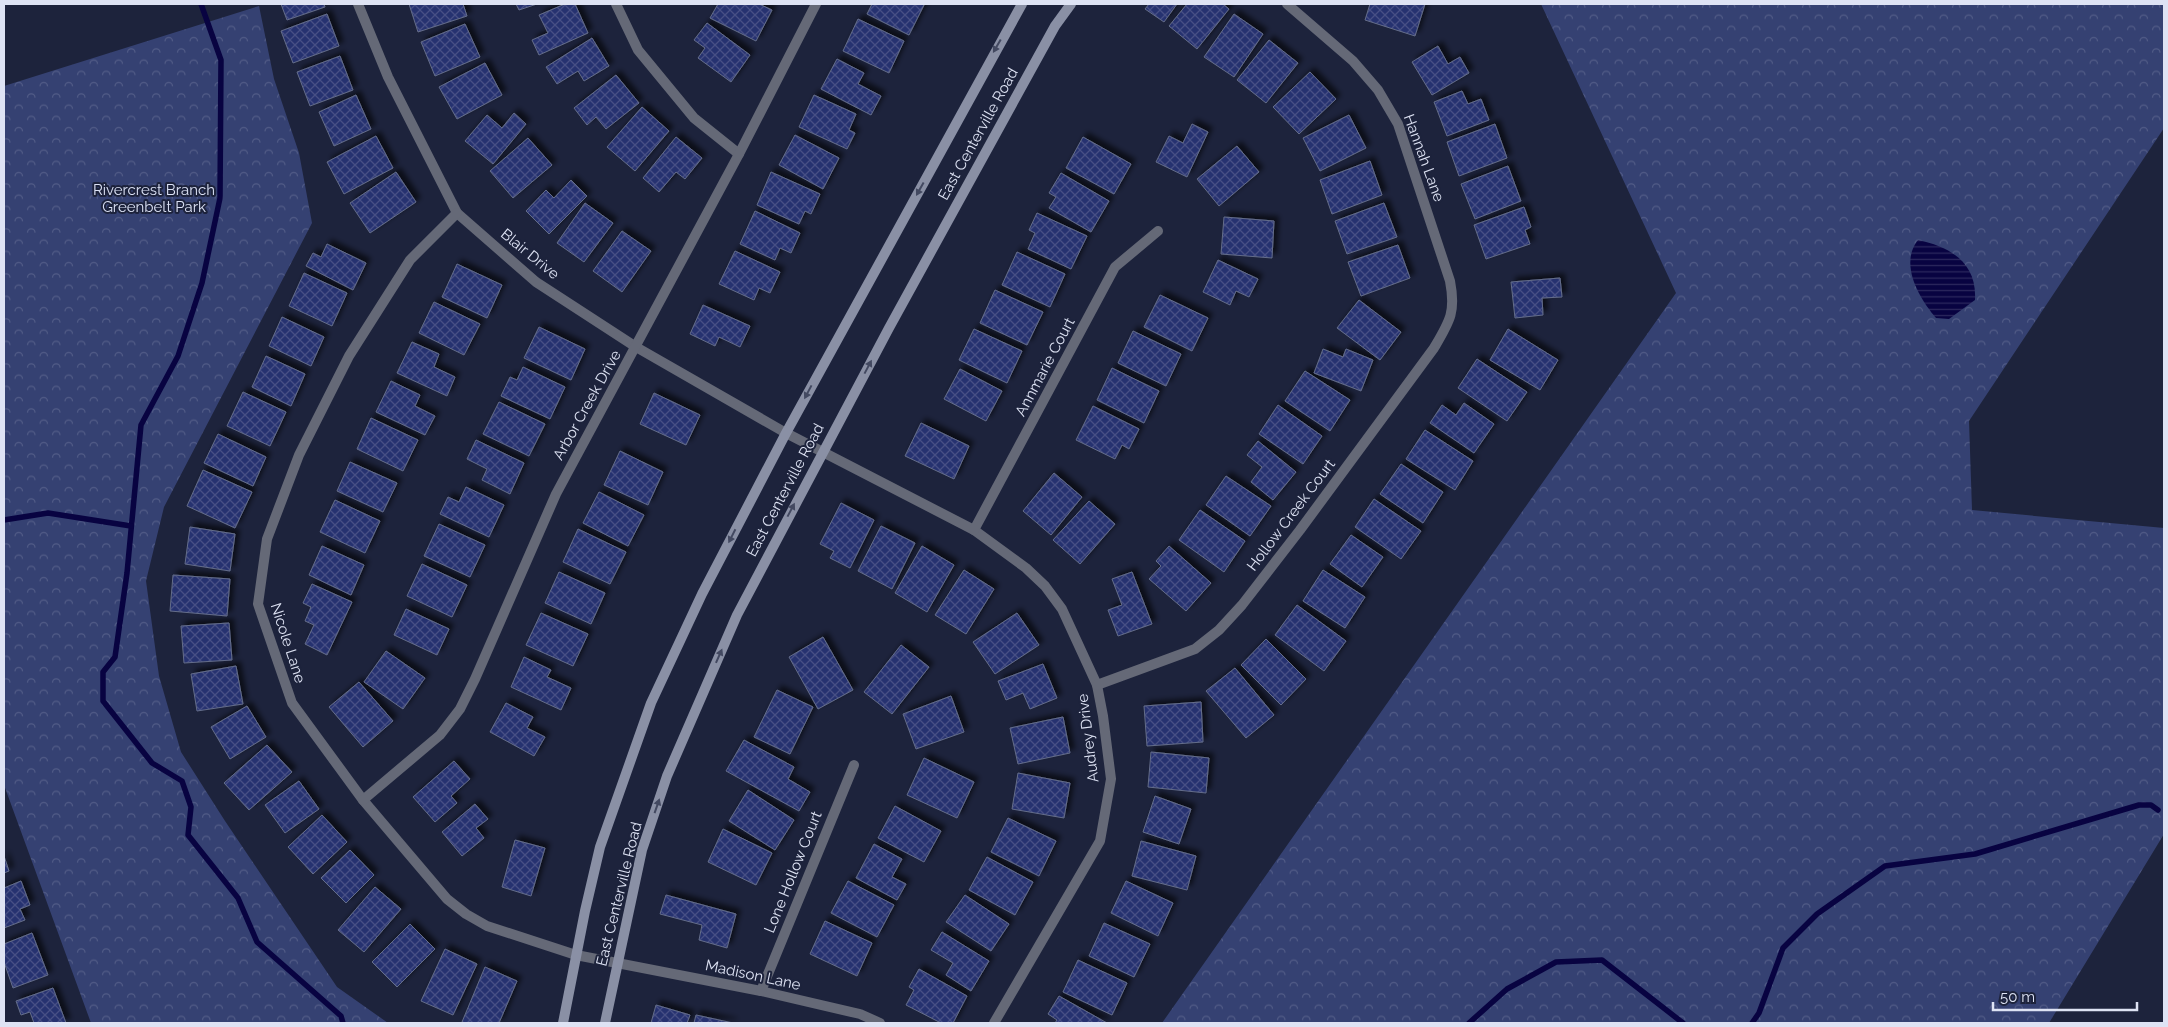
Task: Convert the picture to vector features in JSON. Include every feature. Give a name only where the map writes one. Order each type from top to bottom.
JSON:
[{"type":"main road","name":"East Centerville Road","points":[[562,1023],[600,847],[651,704],[702,594],[786,433],[1022,4]]},
{"type":"main road","name":"East Centerville Road","points":[[604,1023],[642,850],[667,776],[737,615],[973,174],[1055,26],[1071,4]]},
{"type":"street","name":"Blair Drive","points":[[358,4],[388,77],[457,212],[536,282],[636,347],[786,433]]},
{"type":"street","points":[[616,4],[638,50],[694,118],[739,154]]},
{"type":"street","name":"Arbor Creek Drive","points":[[363,800],[440,735],[460,709],[556,494],[739,154],[816,4]]},
{"type":"street","name":"Hannah Lane","points":[[1288,4],[1353,61],[1378,90],[1398,124],[1450,280],[1454,303]]},
{"type":"street","name":"Nicole Lane","points":[[457,212],[410,260],[349,356],[299,455],[267,539],[258,604],[292,702],[363,800],[447,899],[466,914],[487,926],[576,955],[617,964]]},
{"type":"street","name":"Annmarie Court","points":[[974,530],[1115,267],[1158,231]]},
{"type":"street","name":"Hollow Creek Court","points":[[1097,685],[1195,649],[1224,624],[1242,605],[1434,348],[1446,328],[1454,303]]},
{"type":"street","name":"Audrey Drive","points":[[786,433],[974,530],[1000,547],[1045,586],[1062,609],[1097,685],[1111,778],[1100,841],[994,1023]]},
{"type":"street","name":"Lone Hollow Court","points":[[761,991],[854,765]]},
{"type":"street","name":"Madison Lane","points":[[617,964],[761,991],[860,1014],[880,1023]]},
{"type":"green space","points":[[1541,4],[2164,4],[2164,128],[1969,421],[1972,510],[2164,528],[2164,834],[2049,1023],[1162,1023],[1676,293]]},
{"type":"green space","name":"Rivercrest Branch Greenbelt Park","points":[[259,6],[274,79],[299,153],[312,223],[164,507],[146,581],[159,676],[181,752],[225,821],[337,987],[388,1023],[91,1023],[4,785],[4,86]]},
{"type":"shaded area","points":[[1918,240],[1951,252],[1966,266],[1971,276],[1975,300],[1949,319],[1936,318],[1918,291],[1911,270],[1910,260]]},
{"type":"building","points":[[281,4],[324,4],[325,7],[287,20]]},
{"type":"building","points":[[409,4],[463,4],[467,16],[418,32]]},
{"type":"building","points":[[516,4],[537,4],[519,10]]},
{"type":"building","points":[[565,4],[575,4],[588,33],[539,55],[532,40],[548,33],[539,15]]},
{"type":"building","points":[[718,4],[759,4],[772,10],[756,41],[710,18]]},
{"type":"building","points":[[872,4],[924,5],[909,35],[867,14]]},
{"type":"building","points":[[1149,4],[1177,4],[1164,22],[1145,9]]},
{"type":"building","points":[[1187,4],[1223,4],[1229,9],[1197,49],[1169,26]]},
{"type":"building","points":[[1370,4],[1425,4],[1415,36],[1365,20]]},
{"type":"building","points":[[327,14],[339,46],[293,63],[281,31]]},
{"type":"building","points":[[1234,14],[1263,34],[1234,77],[1204,57]]},
{"type":"building","points":[[858,19],[904,41],[889,73],[843,51]]},
{"type":"building","points":[[707,23],[750,55],[731,82],[698,58],[705,48],[694,40]]},
{"type":"building","points":[[465,24],[480,57],[435,76],[421,42]]},
{"type":"building","points":[[592,38],[609,66],[584,81],[578,71],[557,84],[546,67]]},
{"type":"building","points":[[1269,40],[1298,63],[1266,103],[1237,80]]},
{"type":"building","points":[[1438,46],[1448,64],[1460,57],[1469,73],[1432,95],[1412,62]]},
{"type":"building","points":[[340,56],[353,90],[310,106],[297,72]]},
{"type":"building","points":[[837,59],[864,73],[858,84],[881,96],[871,115],[821,89]]},
{"type":"building","points":[[485,63],[502,95],[457,119],[439,87]]},
{"type":"building","points":[[1310,72],[1336,99],[1299,134],[1273,107]]},
{"type":"building","points":[[616,75],[639,103],[606,129],[596,117],[587,125],[574,108]]},
{"type":"building","points":[[1462,91],[1468,104],[1481,99],[1489,120],[1447,136],[1434,102]]},
{"type":"building","points":[[356,95],[371,129],[334,146],[319,112]]},
{"type":"building","points":[[814,95],[856,114],[849,130],[855,133],[847,149],[799,127]]},
{"type":"building","points":[[642,107],[669,131],[635,171],[607,147]]},
{"type":"building","points":[[514,113],[526,124],[493,164],[465,141],[487,115],[502,128]]},
{"type":"building","points":[[1349,115],[1366,148],[1320,171],[1303,138]]},
{"type":"building","points":[[1192,124],[1208,132],[1187,177],[1156,162],[1169,136],[1183,143]]},
{"type":"building","points":[[1495,124],[1507,158],[1459,176],[1447,142]]},
{"type":"building","points":[[795,135],[839,158],[823,189],[779,165]]},
{"type":"building","points":[[376,136],[393,168],[344,194],[327,162]]},
{"type":"building","points":[[676,137],[702,158],[685,179],[676,172],[659,192],[643,178]]},
{"type":"building","points":[[1083,137],[1131,164],[1114,194],[1066,168]]},
{"type":"building","points":[[528,138],[552,165],[513,198],[490,171]]},
{"type":"building","points":[[1237,146],[1259,172],[1219,206],[1197,179]]},
{"type":"building","points":[[1370,161],[1382,195],[1332,214],[1320,180]]},
{"type":"building","points":[[1508,166],[1521,201],[1475,219],[1461,184]]},
{"type":"building","points":[[396,172],[416,202],[370,233],[350,203]]},
{"type":"building","points":[[771,172],[820,194],[811,214],[805,211],[799,224],[757,205]]},
{"type":"building","points":[[1061,173],[1109,201],[1091,232],[1049,208],[1056,197],[1049,193]]},
{"type":"building","points":[[571,180],[587,196],[549,234],[526,211],[546,190],[554,198]]},
{"type":"building","points":[[585,203],[613,223],[584,262],[557,243]]},
{"type":"building","points":[[1384,203],[1397,237],[1347,254],[1335,221]]},
{"type":"building","points":[[1524,207],[1531,227],[1525,230],[1530,244],[1486,259],[1474,225]]},
{"type":"building","points":[[755,211],[800,233],[791,253],[780,248],[775,260],[740,244]]},
{"type":"building","points":[[1037,213],[1087,236],[1071,269],[1028,249],[1035,233],[1029,230]]},
{"type":"building","points":[[1224,217],[1274,221],[1272,258],[1221,254]]},
{"type":"building","points":[[622,231],[651,251],[622,292],[593,271]]},
{"type":"building","points":[[327,244],[366,263],[353,290],[306,266],[313,253],[321,257]]},
{"type":"building","points":[[1398,245],[1410,278],[1361,296],[1348,262]]},
{"type":"building","points":[[735,251],[780,272],[770,293],[759,288],[754,300],[719,284]]},
{"type":"building","points":[[1017,252],[1065,274],[1050,307],[1002,285]]},
{"type":"building","points":[[1218,260],[1258,279],[1249,297],[1236,291],[1230,305],[1203,292]]},
{"type":"building","points":[[457,264],[502,285],[487,318],[442,297]]},
{"type":"building","points":[[304,273],[347,293],[332,326],[289,306]]},
{"type":"building","points":[[1560,278],[1562,297],[1542,298],[1543,315],[1515,318],[1511,282]]},
{"type":"building","points":[[995,290],[1043,312],[1027,345],[980,323]]},
{"type":"building","points":[[1160,295],[1208,318],[1192,351],[1144,327]]},
{"type":"building","points":[[1359,300],[1401,332],[1380,360],[1337,328]]},
{"type":"building","points":[[434,302],[480,324],[464,355],[419,333]]},
{"type":"building","points":[[703,305],[750,326],[740,347],[719,337],[715,346],[690,334]]},
{"type":"building","points":[[282,317],[324,337],[311,366],[269,346]]},
{"type":"building","points":[[539,327],[585,349],[571,380],[524,358]]},
{"type":"building","points":[[974,329],[1022,351],[1007,383],[959,360]]},
{"type":"building","points":[[1508,329],[1558,360],[1540,390],[1490,360]]},
{"type":"building","points":[[1133,331],[1181,354],[1166,386],[1118,363]]},
{"type":"building","points":[[412,342],[439,354],[434,367],[455,377],[447,396],[397,373]]},
{"type":"building","points":[[1323,349],[1343,357],[1346,349],[1373,360],[1361,391],[1314,373]]},
{"type":"building","points":[[266,356],[305,374],[291,406],[252,387]]},
{"type":"building","points":[[1477,359],[1527,392],[1507,421],[1458,388]]},
{"type":"building","points":[[523,367],[565,387],[550,419],[501,396],[510,377],[517,380]]},
{"type":"building","points":[[1112,368],[1159,391],[1144,423],[1097,400]]},
{"type":"building","points":[[960,369],[1002,391],[986,421],[944,399]]},
{"type":"building","points":[[1305,371],[1350,400],[1330,431],[1285,401]]},
{"type":"building","points":[[391,381],[420,395],[415,406],[435,416],[425,435],[376,412]]},
{"type":"building","points":[[243,392],[286,412],[270,446],[227,426]]},
{"type":"building","points":[[654,393],[700,415],[686,445],[640,424]]},
{"type":"building","points":[[499,402],[545,424],[529,456],[483,434]]},
{"type":"building","points":[[1464,403],[1494,424],[1474,453],[1430,423],[1442,405],[1456,415]]},
{"type":"building","points":[[1278,405],[1322,436],[1303,464],[1259,434]]},
{"type":"building","points":[[1093,406],[1139,429],[1129,449],[1122,445],[1115,459],[1076,440]]},
{"type":"building","points":[[371,418],[418,440],[403,471],[357,449]]},
{"type":"building","points":[[921,423],[969,446],[954,479],[905,456]]},
{"type":"building","points":[[1425,430],[1473,461],[1455,490],[1406,459]]},
{"type":"building","points":[[218,434],[266,457],[253,486],[204,463]]},
{"type":"building","points":[[476,440],[524,463],[510,494],[482,480],[487,469],[467,459]]},
{"type":"building","points":[[1258,441],[1296,472],[1273,500],[1251,482],[1262,467],[1247,455]]},
{"type":"building","points":[[620,451],[663,472],[648,505],[604,485]]},
{"type":"building","points":[[350,462],[397,483],[383,512],[337,491]]},
{"type":"building","points":[[1401,464],[1443,492],[1423,523],[1380,494]]},
{"type":"building","points":[[203,470],[252,492],[235,528],[187,506]]},
{"type":"building","points":[[1054,473],[1082,497],[1051,535],[1023,511]]},
{"type":"building","points":[[1226,476],[1271,506],[1250,536],[1206,505]]},
{"type":"building","points":[[466,487],[504,505],[489,537],[440,514],[448,497],[459,502]]},
{"type":"building","points":[[599,492],[644,515],[628,546],[583,523]]},
{"type":"building","points":[[1374,499],[1421,531],[1401,559],[1355,527]]},
{"type":"building","points":[[335,500],[380,521],[365,553],[320,532]]},
{"type":"building","points":[[1089,501],[1115,524],[1080,564],[1053,540]]},
{"type":"building","points":[[841,503],[874,520],[850,568],[830,558],[834,551],[820,544]]},
{"type":"building","points":[[1200,510],[1245,541],[1224,572],[1179,540]]},
{"type":"building","points":[[439,524],[485,545],[470,577],[424,556]]},
{"type":"building","points":[[881,526],[915,543],[892,589],[858,571]]},
{"type":"building","points":[[190,527],[235,534],[230,571],[185,564]]},
{"type":"building","points":[[578,529],[626,552],[610,584],[563,562]]},
{"type":"building","points":[[1351,535],[1383,557],[1362,587],[1330,564]]},
{"type":"building","points":[[322,546],[364,565],[351,595],[309,575]]},
{"type":"building","points":[[922,546],[954,565],[927,612],[895,593]]},
{"type":"building","points":[[1169,546],[1211,583],[1186,611],[1149,579],[1161,566],[1156,561]]},
{"type":"building","points":[[422,564],[467,585],[452,617],[407,596]]},
{"type":"building","points":[[964,570],[994,589],[966,634],[935,615]]},
{"type":"building","points":[[1323,570],[1365,597],[1345,628],[1303,601]]},
{"type":"building","points":[[559,572],[605,593],[591,624],[545,603]]},
{"type":"building","points":[[1132,572],[1152,624],[1118,636],[1108,610],[1122,605],[1112,579]]},
{"type":"building","points":[[173,575],[230,579],[227,616],[170,611]]},
{"type":"building","points":[[312,584],[352,602],[327,655],[305,644],[314,625],[305,621],[311,607],[303,603]]},
{"type":"building","points":[[1297,605],[1346,641],[1324,671],[1275,635]]},
{"type":"building","points":[[406,609],[449,629],[437,655],[394,635]]},
{"type":"building","points":[[541,613],[588,634],[573,666],[526,645]]},
{"type":"building","points":[[1017,613],[1039,645],[995,674],[973,642]]},
{"type":"building","points":[[229,623],[232,660],[184,663],[181,626]]},
{"type":"building","points":[[823,637],[853,690],[818,709],[789,657]]},
{"type":"building","points":[[1266,639],[1306,679],[1281,705],[1241,665]]},
{"type":"building","points":[[901,645],[929,667],[892,714],[864,692]]},
{"type":"building","points":[[386,651],[425,678],[403,709],[364,682]]},
{"type":"building","points":[[524,657],[551,670],[547,677],[571,688],[561,710],[511,687]]},
{"type":"building","points":[[1043,664],[1057,698],[1030,709],[1023,693],[1006,700],[998,681]]},
{"type":"building","points":[[236,666],[243,704],[197,711],[191,674]]},
{"type":"building","points":[[1235,668],[1274,715],[1246,738],[1206,691]]},
{"type":"building","points":[[359,682],[393,721],[363,747],[329,707]]},
{"type":"building","points":[[777,690],[813,707],[790,754],[754,737]]},
{"type":"building","points":[[951,696],[964,732],[916,749],[903,714]]},
{"type":"building","points":[[1201,702],[1203,742],[1147,746],[1144,706]]},
{"type":"building","points":[[506,703],[533,717],[527,728],[545,737],[534,756],[490,732]]},
{"type":"building","points":[[247,706],[266,737],[230,759],[211,727]]},
{"type":"building","points":[[1063,717],[1070,753],[1018,764],[1010,728]]},
{"type":"building","points":[[744,740],[794,767],[788,779],[810,792],[799,811],[726,771]]},
{"type":"building","points":[[267,745],[292,772],[249,810],[224,783]]},
{"type":"building","points":[[1151,752],[1209,758],[1206,793],[1148,787]]},
{"type":"building","points":[[924,758],[974,782],[957,818],[907,795]]},
{"type":"building","points":[[454,761],[470,779],[451,796],[457,803],[435,822],[413,797]]},
{"type":"building","points":[[1018,773],[1070,783],[1064,818],[1012,809]]},
{"type":"building","points":[[299,781],[319,809],[285,833],[265,805]]},
{"type":"building","points":[[748,790],[794,820],[775,850],[729,821]]},
{"type":"building","points":[[1155,796],[1191,809],[1179,844],[1143,832]]},
{"type":"building","points":[[475,804],[488,819],[476,828],[484,838],[462,856],[442,832]]},
{"type":"building","points":[[895,806],[941,831],[924,862],[878,838]]},
{"type":"building","points":[[322,815],[347,842],[313,874],[288,847]]},
{"type":"building","points":[[1008,818],[1056,841],[1039,876],[991,852]]},
{"type":"building","points":[[723,829],[772,853],[756,885],[708,862]]},
{"type":"building","points":[[515,840],[545,848],[531,896],[502,887]]},
{"type":"building","points":[[1141,841],[1196,856],[1187,890],[1132,876]]},
{"type":"building","points":[[874,844],[902,859],[892,877],[906,884],[897,900],[856,878]]},
{"type":"building","points":[[350,850],[374,875],[346,903],[321,878]]},
{"type":"building","points":[[4,856],[9,871],[4,873]]},
{"type":"building","points":[[987,857],[1033,882],[1015,915],[969,890]]},
{"type":"building","points":[[21,881],[30,905],[20,909],[25,920],[4,928],[4,888]]},
{"type":"building","points":[[848,881],[894,905],[877,937],[831,913]]},
{"type":"building","points":[[1126,881],[1173,903],[1158,936],[1111,913]]},
{"type":"building","points":[[375,887],[401,909],[364,952],[338,930]]},
{"type":"building","points":[[666,895],[736,914],[727,948],[699,940],[702,925],[660,914]]},
{"type":"building","points":[[965,895],[1009,924],[991,951],[946,922]]},
{"type":"building","points":[[825,921],[872,943],[857,976],[810,954]]},
{"type":"building","points":[[1104,923],[1150,944],[1134,977],[1089,956]]},
{"type":"building","points":[[410,924],[435,949],[397,987],[372,962]]},
{"type":"building","points":[[942,932],[989,961],[971,991],[946,975],[953,963],[931,950]]},
{"type":"building","points":[[32,933],[48,975],[13,988],[4,962],[4,944]]},
{"type":"building","points":[[445,949],[477,964],[453,1015],[421,1001]]},
{"type":"building","points":[[1078,960],[1127,983],[1112,1015],[1063,992]]},
{"type":"building","points":[[485,967],[517,981],[499,1023],[462,1022]]},
{"type":"building","points":[[919,969],[967,996],[953,1023],[941,1023],[906,1005],[914,990],[909,987]]},
{"type":"building","points":[[53,988],[66,1023],[34,1023],[30,1012],[21,1015],[16,1001]]},
{"type":"building","points":[[1059,996],[1107,1023],[1055,1023],[1057,1020],[1048,1014]]},
{"type":"building","points":[[656,1005],[690,1015],[687,1023],[651,1023]]},
{"type":"building","points":[[696,1015],[733,1023],[694,1023]]},
{"type":"waterway","points":[[201,4],[221,60],[220,198],[202,283],[178,356],[141,425],[127,573],[115,657],[103,672],[103,701],[152,763],[182,781],[191,807],[188,835],[238,898],[257,942],[341,1016],[343,1023]]},
{"type":"waterway","points":[[4,520],[48,513],[131,526]]},
{"type":"waterway","points":[[1752,1023],[1759,1013],[1783,948],[1817,914],[1885,866],[1975,854],[2139,805],[2151,805],[2158,810]]},
{"type":"waterway","points":[[1469,1023],[1507,989],[1556,962],[1602,960],[1683,1023]]}]
